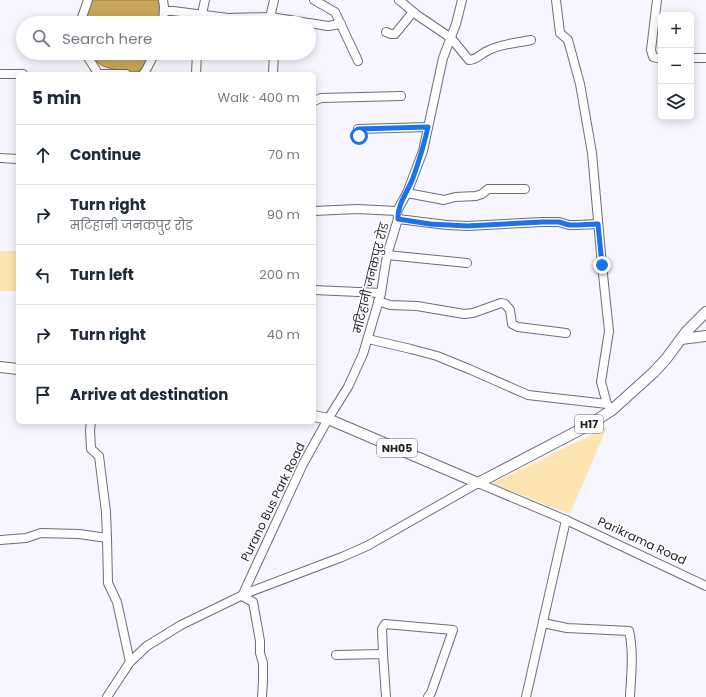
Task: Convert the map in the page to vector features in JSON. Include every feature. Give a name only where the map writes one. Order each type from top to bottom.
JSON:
[{"type":"main road","name":"H17","points":[[478,483],[589,425],[609,407],[654,372],[666,360],[681,339],[706,312]]},
{"type":"main road","points":[[681,339],[706,336]]},
{"type":"main road","points":[[0,367],[16,369]]},
{"type":"main road","name":"NH05","points":[[316,416],[328,419],[478,483]]},
{"type":"street","points":[[82,16],[88,0]]},
{"type":"street","points":[[163,0],[164,16]]},
{"type":"street","points":[[202,16],[205,0]]},
{"type":"street","points":[[273,16],[274,0]]},
{"type":"street","points":[[314,0],[335,12],[358,61]]},
{"type":"street","points":[[399,0],[413,12],[450,38],[469,60],[472,60],[496,47],[531,40]]},
{"type":"street","name":"मटिहानी जनकपुर रोड","points":[[328,419],[348,387],[368,340],[380,297],[387,255],[398,215],[423,151],[443,58],[456,24],[462,0]]},
{"type":"street","points":[[368,340],[437,356],[528,396],[609,407],[601,382],[609,331],[592,153],[580,84],[568,40],[560,33],[556,0]]},
{"type":"street","points":[[658,0],[651,50],[653,57],[658,58]]},
{"type":"street","points":[[164,11],[187,16]]},
{"type":"street","points":[[386,32],[395,34],[413,12]]},
{"type":"street","points":[[316,24],[328,26],[341,24]]},
{"type":"street","points":[[694,58],[706,58]]},
{"type":"street","points":[[90,60],[96,72]]},
{"type":"street","points":[[145,72],[151,60]]},
{"type":"street","points":[[196,72],[197,60]]},
{"type":"street","points":[[273,72],[274,60]]},
{"type":"street","points":[[0,74],[16,74]]},
{"type":"street","points":[[316,100],[321,98],[401,96]]},
{"type":"street","points":[[359,136],[358,129],[428,127]]},
{"type":"street","points":[[0,158],[16,159]]},
{"type":"street","points":[[407,193],[444,200],[455,197],[476,196],[482,194],[488,189],[525,189]]},
{"type":"street","points":[[316,211],[358,208],[398,215],[430,224],[467,226],[548,222],[559,222],[569,225],[598,224]]},
{"type":"street","points":[[387,255],[466,263]]},
{"type":"street","points":[[316,290],[380,297],[390,305],[417,306],[464,314],[473,313],[501,303],[507,305],[510,310],[512,324],[518,327],[566,333]]},
{"type":"street","name":"Purano Bus Park Road","points":[[242,596],[303,464],[328,419]]},
{"type":"street","points":[[91,424],[92,449],[99,456],[106,512],[108,583],[117,602],[130,662]]},
{"type":"street","points":[[107,697],[130,662],[148,646],[180,625],[242,596],[367,546],[478,483]]},
{"type":"street","name":"NH05","points":[[478,483],[566,520]]},
{"type":"street","points":[[526,697],[566,520]]},
{"type":"street","name":"Parikrama Road","points":[[566,520],[706,586]]},
{"type":"street","points":[[0,540],[26,538],[41,533],[79,534],[107,538]]},
{"type":"street","points":[[242,596],[253,602],[264,673],[262,697]]},
{"type":"street","points":[[543,623],[567,628],[629,631],[631,638],[632,670],[630,697]]},
{"type":"street","points":[[386,697],[382,630],[385,624],[453,630],[431,693],[428,697]]},
{"type":"street","points":[[336,655],[383,654]]},
{"type":"shaded area","points":[[92,0],[159,0],[160,16],[86,16]]},
{"type":"shaded area","points":[[95,60],[150,60],[140,71],[137,72],[116,70],[103,66]]},
{"type":"shaded area","points":[[0,251],[16,251],[16,291],[0,291]]},
{"type":"shaded area","points":[[607,427],[570,514],[493,484],[493,483]]},
{"type":"route","points":[[359,136],[358,129],[428,127],[423,151],[413,179],[397,211],[398,219],[430,224],[467,226],[542,222],[559,222],[569,225],[598,224],[602,265]]}]
